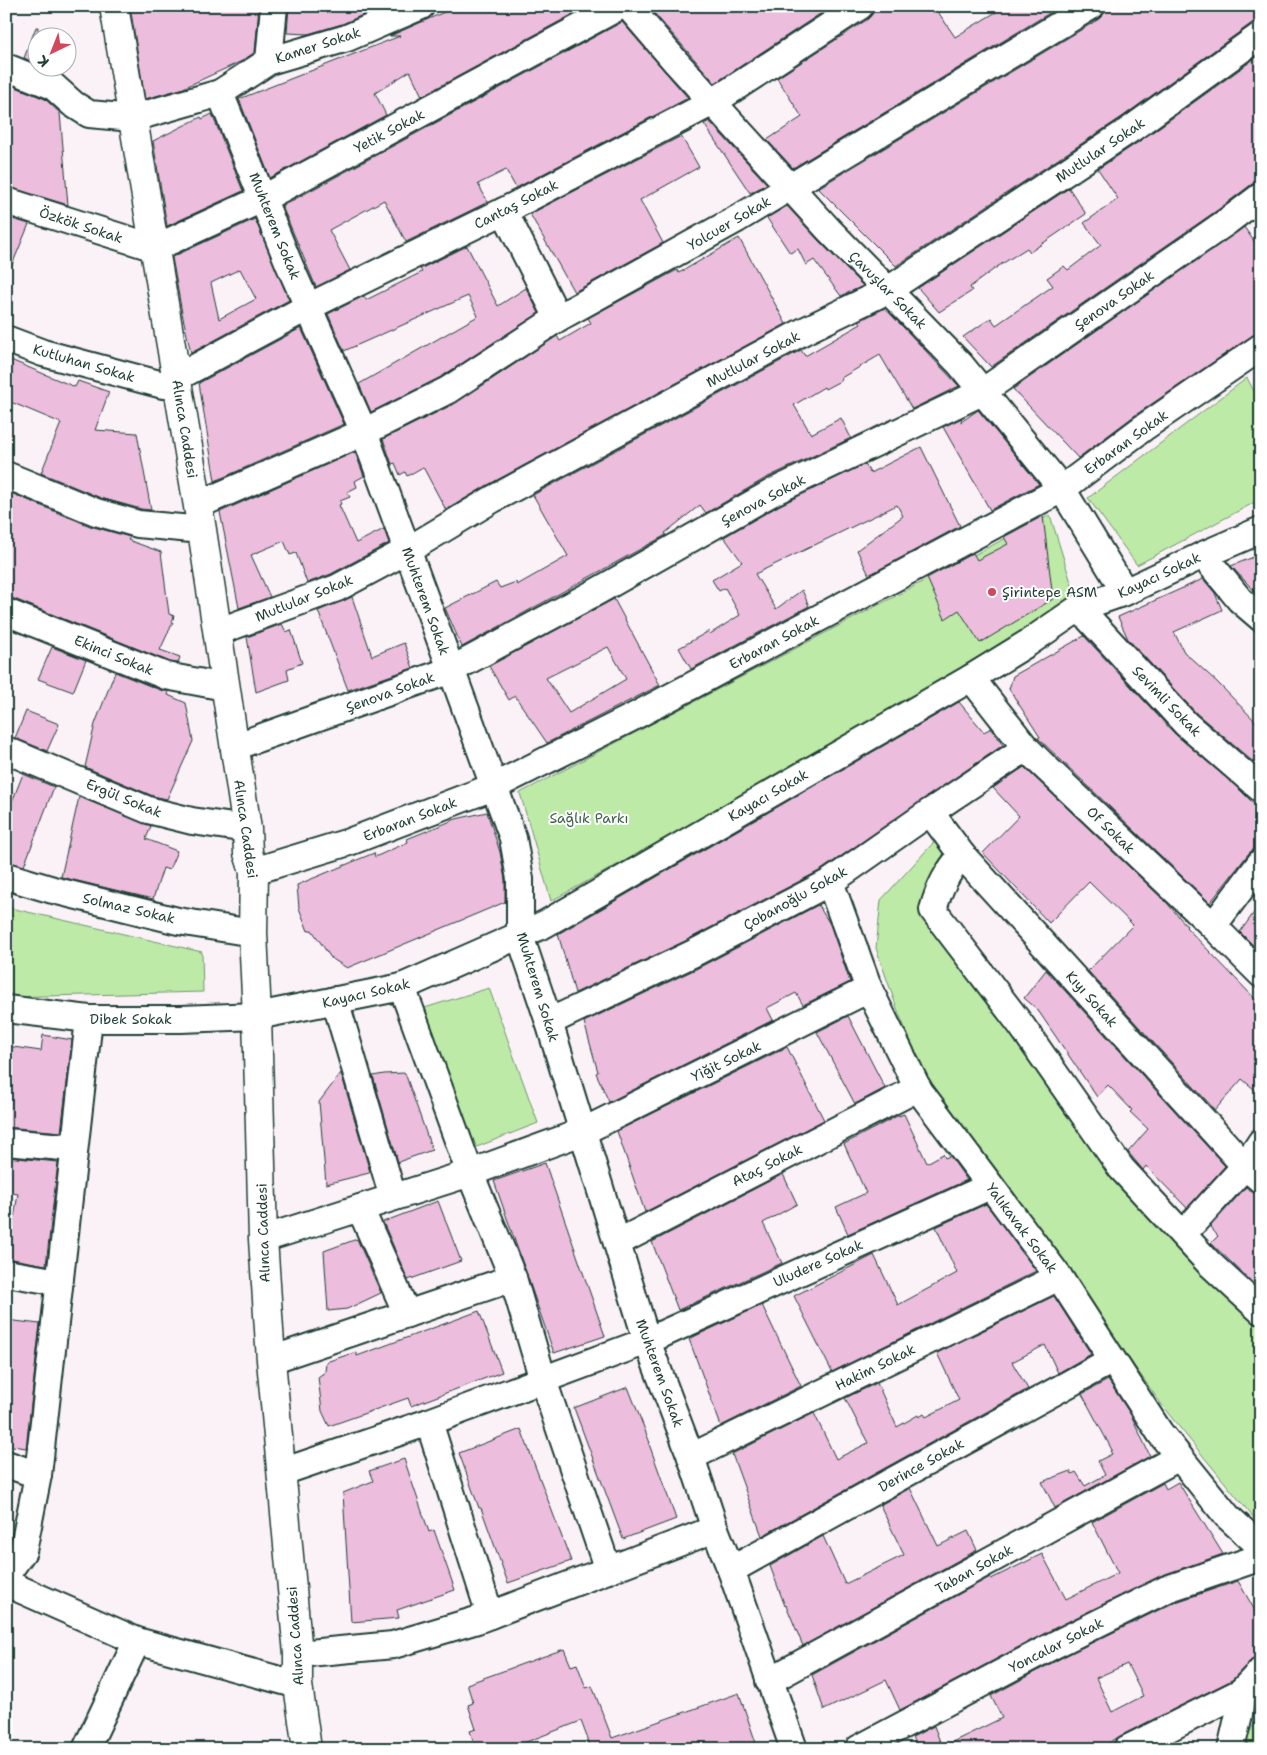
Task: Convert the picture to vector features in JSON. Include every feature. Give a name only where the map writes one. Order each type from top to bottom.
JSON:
[{"type":"main road","name":"Alınca Caddesi","points":[[114,6],[155,248],[170,381],[200,517],[247,829],[248,853],[254,871],[253,933],[263,1239],[271,1360],[298,1654],[298,1685],[307,1749]]},
{"type":"street","points":[[269,61],[274,6]]},
{"type":"street","name":"Kamer Sokak","points":[[133,118],[220,93],[269,61],[347,38],[421,6]]},
{"type":"street","name":"Yetik Sokak","points":[[155,248],[264,198],[620,6]]},
{"type":"street","name":"Çavuşlar Sokak","points":[[628,6],[829,230],[960,364],[1062,489],[1125,592]]},
{"type":"street","name":"Cantaş Sokak","points":[[170,381],[308,307],[504,211],[713,102],[860,6]]},
{"type":"street","name":"Yolcuer Sokak","points":[[200,517],[448,390],[558,318],[737,219],[1091,6]]},
{"type":"street","name":"Mutlular Sokak","points":[[217,632],[336,588],[408,550],[493,499],[804,331],[888,290],[1131,129],[1261,35]]},
{"type":"street","points":[[6,67],[53,86],[73,104],[89,114],[133,118]]},
{"type":"street","name":"Muhterem Sokak","points":[[220,93],[264,198],[289,264],[364,432],[513,838],[520,879],[520,936],[549,1022],[647,1340],[691,1457],[714,1530],[731,1570],[794,1749]]},
{"type":"street","name":"Şenova Sokak","points":[[234,747],[451,670],[598,591],[773,492],[982,392],[1261,196]]},
{"type":"street","name":"Özkök Sokak","points":[[6,201],[155,248]]},
{"type":"street","points":[[504,211],[558,318]]},
{"type":"street","name":"Kutluhan Sokak","points":[[6,339],[43,353],[170,381]]},
{"type":"street","name":"Erbaran Sokak","points":[[254,871],[349,842],[493,787],[631,718],[1062,489],[1144,428],[1261,347]]},
{"type":"street","points":[[6,475],[96,512],[138,524],[200,517]]},
{"type":"street","name":"Kayacı Sokak","points":[[257,1016],[402,987],[545,924],[971,678],[1028,643],[1079,608],[1125,592],[1261,530]]},
{"type":"street","points":[[1203,555],[1240,600],[1261,618]]},
{"type":"street","name":"Sevimli Sokak","points":[[1079,608],[1186,724],[1261,789]]},
{"type":"street","name":"Ekinci Sokak","points":[[6,612],[166,676],[225,687]]},
{"type":"street","name":"Of Sokak","points":[[971,678],[1026,748],[1261,974]]},
{"type":"street","name":"Çobanoğlu Sokak","points":[[549,1022],[692,954],[830,882],[1026,748]]},
{"type":"street","name":"Ergül Sokak","points":[[6,750],[148,810],[192,821],[247,829]]},
{"type":"street","name":"Kıyı Sokak","points":[[930,812],[962,855],[1253,1173]]},
{"type":"street","points":[[962,855],[946,874],[937,894],[933,910],[1021,1025],[1121,1168],[1209,1263],[1261,1311]]},
{"type":"street","points":[[1213,926],[1261,862]]},
{"type":"street","name":"Solmaz Sokak","points":[[6,876],[53,890],[178,920],[253,933]]},
{"type":"street","name":"Yalıkavak Sokak","points":[[830,882],[869,989],[918,1088],[1059,1277],[1160,1434],[1227,1516],[1261,1547]]},
{"type":"street","points":[[402,987],[470,1173],[513,1278],[543,1380],[608,1570]]},
{"type":"street","name":"Yiğit Sokak","points":[[263,1239],[470,1173],[582,1132],[869,989]]},
{"type":"street","points":[[335,1000],[392,1197]]},
{"type":"street","name":"Dibek Sokak","points":[[6,1009],[89,1019],[181,1019],[257,1016]]},
{"type":"street","points":[[6,1576],[23,1551],[38,1475],[89,1019]]},
{"type":"street","name":"Ataç Sokak","points":[[617,1243],[918,1088]]},
{"type":"street","points":[[6,1142],[74,1148]]},
{"type":"street","points":[[1183,1234],[1253,1173],[1261,1142]]},
{"type":"street","name":"Uludere Sokak","points":[[282,1472],[429,1422],[647,1340],[990,1186]]},
{"type":"street","points":[[360,1208],[407,1314]]},
{"type":"street","points":[[6,1273],[59,1282]]},
{"type":"street","name":"Hakim Sokak","points":[[691,1457],[1059,1277]]},
{"type":"street","points":[[271,1360],[513,1278]]},
{"type":"street","name":"Derince Sokak","points":[[731,1570],[1112,1360]]},
{"type":"street","points":[[429,1422],[490,1615]]},
{"type":"street","name":"Taban Sokak","points":[[769,1681],[1179,1457]]},
{"type":"street","points":[[6,1464],[38,1475]]},
{"type":"street","points":[[298,1654],[394,1644],[490,1615],[714,1530]]},
{"type":"street","name":"Yoncalar Sokak","points":[[858,1749],[1056,1644],[1167,1589],[1261,1557]]},
{"type":"street","points":[[6,1583],[137,1641],[298,1685]]},
{"type":"street","points":[[86,1749],[137,1641]]},
{"type":"street","points":[[1127,1749],[1241,1692],[1261,1671]]},
{"type":"street","points":[[1231,1749],[1239,1714],[1241,1692]]},
{"type":"green space","points":[[1247,378],[1261,404],[1261,499],[1137,565],[1088,498]]},
{"type":"green space","name":"Sağlık Parkı","points":[[1050,515],[1079,608],[551,901],[520,793]]},
{"type":"green space","points":[[935,841],[948,857],[927,905],[1183,1234],[1261,1309],[1261,1522],[1253,1517],[1167,1412],[1032,1223],[937,1102],[899,1014],[876,948],[881,900]]},
{"type":"green space","points":[[6,907],[202,952],[203,992],[6,997]]},
{"type":"green space","points":[[489,988],[538,1123],[469,1150],[418,1010]]},
{"type":"green space","points":[[1261,1709],[1261,1749],[1244,1749],[1244,1744]]},
{"type":"building","points":[[130,6],[259,6],[255,52],[242,61],[181,89],[145,99]]},
{"type":"building","points":[[289,6],[381,7],[342,24],[308,34],[287,33]]},
{"type":"building","points":[[458,6],[588,6],[422,96],[410,71],[375,93],[386,115],[270,178],[239,99],[400,36],[390,36]]},
{"type":"building","points":[[648,6],[832,6],[715,83]]},
{"type":"building","points":[[875,6],[934,6],[955,37],[1006,6],[1061,6],[793,168],[767,140],[802,117],[777,78],[868,19],[873,13]]},
{"type":"building","points":[[1106,6],[1261,6],[1261,20],[1252,23],[1122,117],[896,266],[818,188],[1099,19],[1104,14]]},
{"type":"building","points":[[622,22],[688,98],[516,188],[506,170],[478,184],[488,202],[406,242],[384,200],[329,230],[350,270],[316,287],[282,206]]},
{"type":"building","points":[[28,48],[28,60],[24,58]]},
{"type":"building","points":[[1261,54],[1261,181],[1252,184],[1219,209],[991,367],[963,337],[991,318],[996,325],[1053,286],[1047,278],[1064,266],[1068,270],[1101,245],[1084,223],[1118,199],[1098,169]]},
{"type":"building","points":[[6,83],[45,99],[60,113],[68,205],[6,186]]},
{"type":"building","points":[[212,114],[243,191],[167,226],[153,141],[201,117],[202,119]]},
{"type":"building","points":[[709,121],[767,184],[750,193],[704,124]]},
{"type":"building","points":[[681,136],[699,167],[640,200],[663,243],[574,292],[530,214]]},
{"type":"building","points":[[1069,188],[1086,214],[1030,252],[1027,248],[997,267],[970,287],[972,291],[939,312],[918,288]]},
{"type":"building","points":[[787,206],[863,286],[841,296],[814,260],[806,265],[798,249],[790,253],[767,218]]},
{"type":"building","points":[[6,217],[29,224],[7,277],[6,277]]},
{"type":"building","points":[[255,219],[289,300],[191,353],[172,257]],"holes":[[[240,269],[256,299],[219,319],[211,283]]]},
{"type":"building","points":[[1244,227],[1261,251],[1261,332],[1253,335],[1134,416],[1078,458],[1013,389]]},
{"type":"building","points":[[739,238],[786,324],[486,486],[446,510],[423,467],[407,476],[405,472],[400,475],[395,463],[392,464],[383,439],[456,403],[557,336],[560,341],[591,323],[588,318],[677,270],[679,273]]},
{"type":"building","points":[[467,246],[498,306],[526,288],[539,313],[441,377],[371,412],[359,384],[478,316],[468,296],[344,351],[328,314],[364,296],[366,300],[422,272],[420,269]]},
{"type":"building","points":[[885,308],[959,386],[912,409],[880,355],[841,378],[842,380],[825,389],[824,387],[794,405],[811,434],[841,418],[851,438],[766,478],[706,513],[700,505],[665,533],[666,535],[462,647],[445,608],[496,582],[500,588],[516,582],[517,585],[568,556],[533,495],[801,350],[805,356],[861,324],[859,321]]},
{"type":"building","points":[[301,328],[344,424],[215,481],[199,383]]},
{"type":"building","points":[[6,358],[75,387],[78,381],[109,392],[95,430],[137,433],[151,510],[101,498],[41,473],[61,423],[6,400]]},
{"type":"building","points":[[978,410],[1039,484],[990,510],[943,427],[962,418],[961,422]]},
{"type":"building","points":[[921,447],[960,526],[869,575],[857,550],[903,516],[897,505],[755,574],[776,609],[802,590],[809,606],[691,669],[679,648],[709,631],[710,634],[740,615],[725,588],[719,591],[712,580],[742,562],[724,537],[780,505],[865,464],[870,473]]},
{"type":"building","points":[[355,452],[364,476],[355,481],[357,487],[347,492],[350,497],[340,501],[341,504],[339,505],[356,543],[384,529],[389,543],[331,574],[307,583],[296,553],[290,555],[284,541],[251,555],[270,597],[239,608],[220,512]]},
{"type":"building","points":[[6,491],[90,526],[130,537],[128,540],[161,552],[169,614],[174,616],[160,650],[180,657],[178,663],[170,662],[6,597]]},
{"type":"building","name":"Şirintepe ASM","points":[[1043,516],[1053,599],[980,643],[959,610],[945,619],[927,578],[973,553],[977,560],[1008,544],[1004,537]]},
{"type":"building","points":[[1261,554],[1261,598],[1231,566]]},
{"type":"building","points":[[1203,579],[1215,593],[1222,610],[1174,632],[1184,652],[1217,682],[1261,727],[1261,764],[1258,766],[1196,713],[1128,639],[1118,617]]},
{"type":"building","points":[[352,597],[372,656],[404,643],[413,668],[348,690],[318,611]]},
{"type":"building","points":[[614,599],[660,685],[547,743],[515,696],[509,700],[489,666]],"holes":[[[608,647],[626,679],[569,713],[546,678]]]},
{"type":"building","points":[[282,624],[286,632],[291,630],[302,663],[287,669],[289,680],[256,692],[247,637]]},
{"type":"building","points":[[1084,636],[1175,734],[1239,789],[1261,811],[1261,842],[1257,848],[1249,853],[1210,903],[1038,738],[1040,737],[1009,689],[1013,676]]},
{"type":"building","points":[[52,647],[86,660],[73,692],[38,679]]},
{"type":"building","points":[[115,672],[169,692],[168,695],[186,703],[193,741],[167,799],[153,796],[85,767],[95,724]]},
{"type":"building","points":[[959,702],[984,732],[991,728],[1003,745],[821,870],[685,941],[575,993],[558,934]]},
{"type":"building","points":[[26,711],[59,724],[47,751],[15,738]]},
{"type":"building","points":[[1024,767],[1167,903],[1186,927],[1261,1005],[1261,1095],[1242,1079],[1215,1110],[1088,971],[1133,925],[1089,882],[1049,923],[983,853],[1019,816],[993,788]]},
{"type":"building","points":[[23,774],[54,787],[24,866],[6,861],[6,817]]},
{"type":"building","points":[[79,797],[151,826],[146,839],[177,851],[169,870],[163,868],[153,899],[61,877]]},
{"type":"building","points":[[487,812],[500,852],[505,880],[505,902],[347,968],[331,958],[312,930],[308,931],[299,908],[297,885],[374,853],[375,857],[408,842],[407,839],[456,819]]},
{"type":"building","points":[[1261,903],[1261,953],[1240,932]]},
{"type":"building","points":[[818,905],[830,924],[850,982],[803,1005],[796,993],[767,1008],[773,1020],[609,1102],[596,1073],[598,1072],[584,1022],[698,968]]},
{"type":"building","points":[[1046,970],[1225,1166],[1187,1208],[1146,1166],[1143,1170],[1128,1152],[1148,1129],[1130,1112],[1132,1110],[1108,1085],[1097,1097],[1037,1009],[1024,998]]},
{"type":"building","points":[[848,1016],[885,1088],[855,1104],[817,1032]]},
{"type":"building","points":[[43,1035],[72,1040],[61,1132],[6,1127],[6,1046],[41,1051]]},
{"type":"building","points":[[787,1047],[824,1120],[645,1212],[617,1131]]},
{"type":"building","points":[[341,1073],[370,1172],[326,1184],[319,1102]]},
{"type":"building","points":[[405,1073],[432,1150],[398,1162],[373,1076]]},
{"type":"building","points":[[904,1114],[927,1163],[943,1154],[945,1158],[950,1156],[967,1180],[848,1234],[836,1207],[866,1193],[844,1144]]},
{"type":"building","points":[[6,1157],[58,1162],[46,1265],[7,1258],[18,1194],[6,1192]]},
{"type":"building","points":[[545,1163],[605,1336],[554,1353],[494,1181]]},
{"type":"building","points":[[783,1174],[797,1204],[763,1223],[782,1263],[678,1310],[652,1242]]},
{"type":"building","points":[[1246,1187],[1252,1192],[1261,1195],[1261,1276],[1253,1283],[1211,1243],[1218,1236],[1210,1227]]},
{"type":"building","points":[[438,1201],[461,1261],[408,1280],[383,1222]]},
{"type":"building","points":[[986,1204],[1036,1271],[832,1372],[794,1296],[874,1255],[898,1305],[957,1273],[936,1227]]},
{"type":"building","points":[[357,1239],[381,1293],[347,1309],[328,1311],[324,1251]]},
{"type":"building","points":[[1054,1296],[1091,1354],[1058,1373],[1045,1345],[1012,1362],[1028,1389],[762,1536],[732,1454],[814,1413],[836,1459],[868,1443],[845,1398],[877,1383],[897,1427],[918,1415],[919,1417],[924,1414],[926,1417],[959,1400],[937,1353]]},
{"type":"building","points":[[762,1305],[801,1386],[721,1426],[689,1339]]},
{"type":"building","points":[[479,1311],[502,1372],[411,1406],[408,1398],[329,1426],[322,1411],[318,1377],[325,1372],[326,1362],[356,1352],[357,1356]]},
{"type":"building","points":[[6,1320],[40,1324],[26,1448],[6,1445],[6,1411],[9,1389],[6,1389]]},
{"type":"building","points":[[1108,1380],[1131,1415],[1150,1456],[1055,1508],[1042,1482],[1071,1471],[1072,1474],[1076,1472],[1085,1486],[1105,1475],[1098,1461],[1112,1454],[1110,1451],[1112,1450],[1082,1394]]},
{"type":"building","points":[[628,1387],[650,1443],[676,1519],[623,1539],[574,1408]]},
{"type":"building","points":[[521,1429],[571,1561],[508,1583],[459,1453]]},
{"type":"building","points":[[404,1459],[429,1532],[434,1530],[455,1590],[397,1610],[399,1618],[351,1622],[343,1493],[373,1481],[369,1471]]},
{"type":"building","points":[[1178,1482],[1223,1554],[1160,1576],[1049,1631],[900,1710],[886,1680],[824,1710],[812,1675],[990,1577],[991,1579],[1042,1554],[1066,1599],[1118,1573],[1092,1522],[1163,1483],[1166,1489]]},
{"type":"building","points":[[910,1488],[938,1546],[968,1531],[977,1550],[803,1646],[770,1566],[823,1536],[845,1584],[904,1555],[880,1505]]},
{"type":"building","points":[[1238,1581],[1261,1621],[1259,1656],[1250,1661],[1232,1680],[1120,1736],[1099,1749],[918,1749],[912,1737],[934,1726],[942,1747],[1002,1718],[991,1696],[1063,1657],[1173,1603]],"holes":[[[1127,1664],[1143,1696],[1112,1712],[1096,1678]]]},
{"type":"building","points":[[564,1649],[571,1666],[577,1664],[586,1688],[592,1686],[612,1738],[739,1693],[758,1749],[588,1749],[590,1745],[581,1721],[508,1749],[476,1749],[470,1731],[476,1729],[468,1705],[473,1703],[467,1684]]},
{"type":"place","name":"Şirintepe ASM","points":[[992,592]]}]
